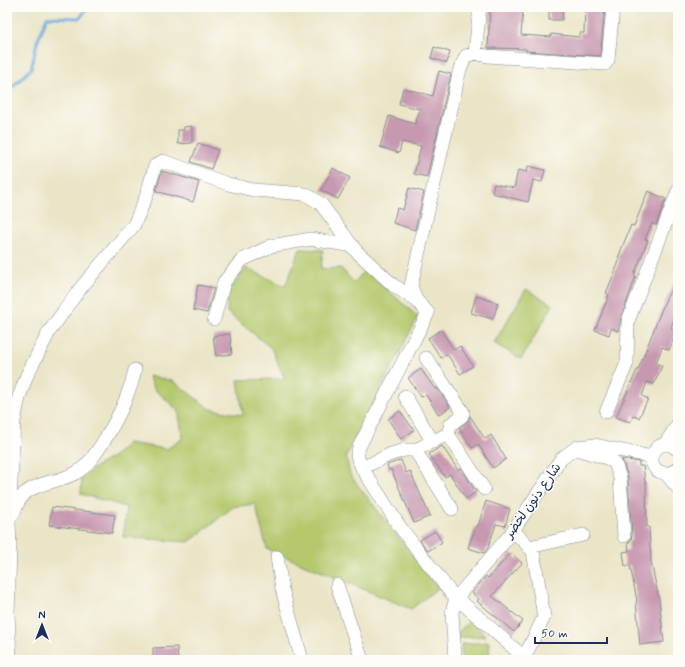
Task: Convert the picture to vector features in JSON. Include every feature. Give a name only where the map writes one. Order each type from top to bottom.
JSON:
[{"type":"street","points":[[475,53],[480,7]]},
{"type":"street","points":[[416,300],[411,286],[460,69],[466,56],[475,53],[487,56],[605,64],[608,60],[613,7]]},
{"type":"street","points":[[10,660],[8,614],[10,546],[9,523],[14,421],[18,397],[27,375],[54,326],[79,290],[134,224],[146,197],[155,166],[163,161],[228,184],[253,190],[306,194],[321,204],[353,246],[393,285],[416,300],[428,313],[359,447],[357,456],[362,468],[400,527],[451,593],[525,659],[544,618],[533,551],[513,530]]},
{"type":"street","points":[[606,412],[627,364],[628,321],[678,191]]},
{"type":"street","points":[[214,319],[224,282],[242,260],[271,246],[311,239],[353,246]]},
{"type":"street","points":[[362,468],[391,454],[405,450],[415,450],[433,442],[448,434],[451,424],[462,416],[463,412],[426,358]]},
{"type":"street","points":[[9,523],[18,502],[24,493],[32,488],[69,477],[80,470],[93,457],[120,411],[130,390],[135,370]]},
{"type":"street","points":[[405,396],[433,442]]},
{"type":"street","points":[[678,424],[665,444],[656,448],[652,457],[654,467],[657,471],[672,471],[678,488]]},
{"type":"street","points":[[448,434],[484,489]]},
{"type":"street","points":[[665,444],[678,450]]},
{"type":"street","name":"شارع دنون لخضر","points":[[456,598],[513,530],[561,458],[578,447],[595,445],[652,457]]},
{"type":"street","points":[[574,449],[607,458],[615,464],[620,478],[624,536]]},
{"type":"street","points":[[415,450],[452,509]]},
{"type":"street","points":[[529,547],[583,535]]},
{"type":"street","points":[[277,557],[282,589],[302,660]]},
{"type":"street","points":[[337,585],[362,660]]},
{"type":"street","points":[[455,660],[452,612],[456,598]]},
{"type":"green space","points":[[300,249],[323,250],[321,269],[341,268],[354,283],[365,270],[418,317],[346,456],[350,475],[438,588],[411,609],[267,549],[255,504],[233,507],[189,542],[123,537],[126,507],[81,494],[82,478],[97,466],[114,456],[128,443],[167,449],[183,438],[178,410],[154,389],[148,376],[173,381],[210,409],[243,415],[238,380],[285,379],[271,348],[227,312],[228,292],[246,268],[285,286]]},
{"type":"green space","points":[[526,289],[553,305],[521,359],[494,343]]},
{"type":"green space","points":[[471,620],[486,636],[457,638],[457,633]]},
{"type":"green space","points":[[489,642],[490,660],[462,660],[461,644]]},
{"type":"building","points":[[490,7],[523,7],[521,35],[551,37],[551,34],[580,37],[580,33],[584,33],[585,7],[605,7],[600,56],[526,51],[526,49],[488,48]]},
{"type":"building","points":[[549,7],[563,7],[562,20],[549,20]]},
{"type":"building","points":[[434,47],[450,52],[447,63],[431,58]]},
{"type":"building","points":[[439,71],[451,74],[427,177],[414,174],[421,146],[402,142],[399,153],[380,147],[389,116],[415,124],[420,109],[399,104],[403,88],[433,96]]},
{"type":"building","points":[[192,126],[192,143],[178,144],[178,130],[184,130],[184,127]]},
{"type":"building","points":[[198,143],[218,150],[211,169],[191,162]]},
{"type":"building","points":[[528,166],[545,170],[542,182],[533,180],[528,202],[492,193],[494,184],[514,188],[518,170],[527,172]]},
{"type":"building","points":[[333,168],[350,178],[338,199],[321,190]]},
{"type":"building","points":[[162,171],[199,182],[193,202],[156,191]]},
{"type":"building","points":[[409,188],[424,192],[415,230],[393,223],[397,208],[403,210]]},
{"type":"building","points":[[648,191],[666,199],[656,225],[652,223],[645,239],[648,240],[634,275],[636,276],[618,331],[611,328],[609,335],[595,330],[609,295],[606,293],[620,259],[618,258],[631,225],[634,226]]},
{"type":"building","points":[[678,275],[678,314],[676,313],[671,328],[677,331],[669,350],[662,347],[656,363],[662,366],[654,384],[647,382],[642,396],[648,399],[639,418],[633,416],[630,422],[616,417],[638,370],[665,301]]},
{"type":"building","points":[[198,285],[214,288],[207,313],[193,310]]},
{"type":"building","points":[[476,296],[498,303],[493,319],[471,313]]},
{"type":"building","points":[[441,330],[454,350],[460,346],[473,366],[460,374],[447,354],[441,358],[428,338]]},
{"type":"building","points":[[230,334],[232,354],[216,356],[213,336]]},
{"type":"building","points":[[421,369],[450,407],[439,415],[426,395],[421,397],[408,378]]},
{"type":"building","points":[[400,411],[414,430],[401,439],[388,419]]},
{"type":"building","points":[[470,416],[485,439],[491,435],[506,459],[493,468],[478,444],[472,448],[459,428],[467,422]]},
{"type":"building","points":[[442,446],[458,470],[461,468],[476,492],[466,499],[450,474],[445,477],[429,454]]},
{"type":"building","points":[[622,459],[639,462],[639,466],[643,466],[646,482],[647,527],[649,527],[651,562],[659,599],[664,642],[640,645],[637,601],[630,565],[625,566],[623,552],[629,551],[628,543],[631,540],[632,535],[628,477]]},
{"type":"building","points":[[401,460],[406,473],[410,471],[430,516],[414,523],[391,469],[389,470],[387,465]]},
{"type":"building","points":[[486,501],[510,509],[505,526],[496,524],[488,548],[484,553],[468,548],[476,526],[478,526]]},
{"type":"building","points":[[52,507],[115,515],[112,533],[49,525]]},
{"type":"building","points":[[435,531],[442,542],[428,551],[420,540]]},
{"type":"building","points":[[511,553],[522,563],[492,596],[523,621],[514,632],[477,601],[479,599],[472,593],[486,576],[488,578]]},
{"type":"building","points":[[177,647],[178,660],[153,660],[153,648]]},
{"type":"waterway","points":[[7,98],[8,91],[31,69],[37,42],[47,17],[80,18],[88,7]]},
{"type":"waterway","points":[[7,145],[9,173],[7,192]]}]
